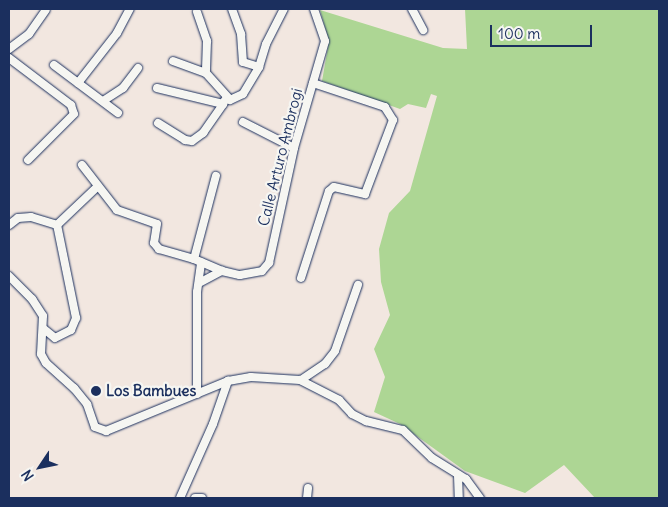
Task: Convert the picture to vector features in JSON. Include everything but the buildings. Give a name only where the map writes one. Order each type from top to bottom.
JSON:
[{"type":"street","points":[[78,83],[117,33],[130,9]]},
{"type":"street","points":[[232,9],[241,34],[243,62],[259,67]]},
{"type":"street","points":[[157,88],[224,101],[243,94],[259,67],[268,38],[284,9]]},
{"type":"street","name":"Calle Arturo Ambrogi","points":[[97,187],[117,210],[157,224],[154,243],[159,249],[198,260],[222,272],[253,274],[262,271],[269,263],[294,148],[325,41],[314,9]]},
{"type":"street","points":[[412,9],[424,30]]},
{"type":"street","points":[[9,50],[29,34],[46,10]]},
{"type":"street","points":[[197,12],[207,41],[206,72],[224,101]]},
{"type":"street","points":[[9,58],[72,105],[74,114],[28,160]]},
{"type":"street","points":[[173,61],[206,72]]},
{"type":"street","points":[[54,65],[118,113]]},
{"type":"street","points":[[103,101],[123,88],[138,68]]},
{"type":"street","points":[[301,278],[329,191],[334,187],[365,194],[393,120],[385,107],[313,83]]},
{"type":"street","points":[[158,123],[184,140],[192,141],[203,133],[224,101]]},
{"type":"street","points":[[243,122],[294,148]]},
{"type":"street","points":[[57,225],[97,187],[82,165]]},
{"type":"street","points":[[197,394],[198,260],[216,176]]},
{"type":"street","points":[[9,225],[18,218],[32,218],[57,225]]},
{"type":"street","points":[[44,329],[55,338],[71,330],[76,318],[57,225]]},
{"type":"street","name":"Calle Arturo Ambrogi","points":[[199,283],[222,272]]},
{"type":"street","points":[[9,276],[32,298],[43,316],[44,329],[41,354],[46,363],[74,388],[87,404],[95,427],[106,431],[228,380],[251,378],[301,380],[339,400],[352,414],[366,421],[403,430],[432,458],[466,479],[480,498]]},
{"type":"street","points":[[301,380],[325,364],[335,350],[358,285]]},
{"type":"street","points":[[180,498],[213,424],[228,380]]},
{"type":"street","points":[[458,475],[460,498]]},
{"type":"street","points":[[307,498],[308,488]]},
{"type":"street","points":[[195,498],[202,498]]},
{"type":"green space","points":[[465,9],[659,9],[659,498],[595,498],[564,465],[525,493],[465,471],[400,424],[374,412],[385,377],[374,349],[390,315],[381,282],[379,249],[389,213],[410,191],[437,96],[431,94],[426,108],[408,104],[400,109],[322,81],[329,41],[320,10],[443,48],[467,49]]},
{"type":"place","name":"Los Bambues","points":[[96,391]]}]
